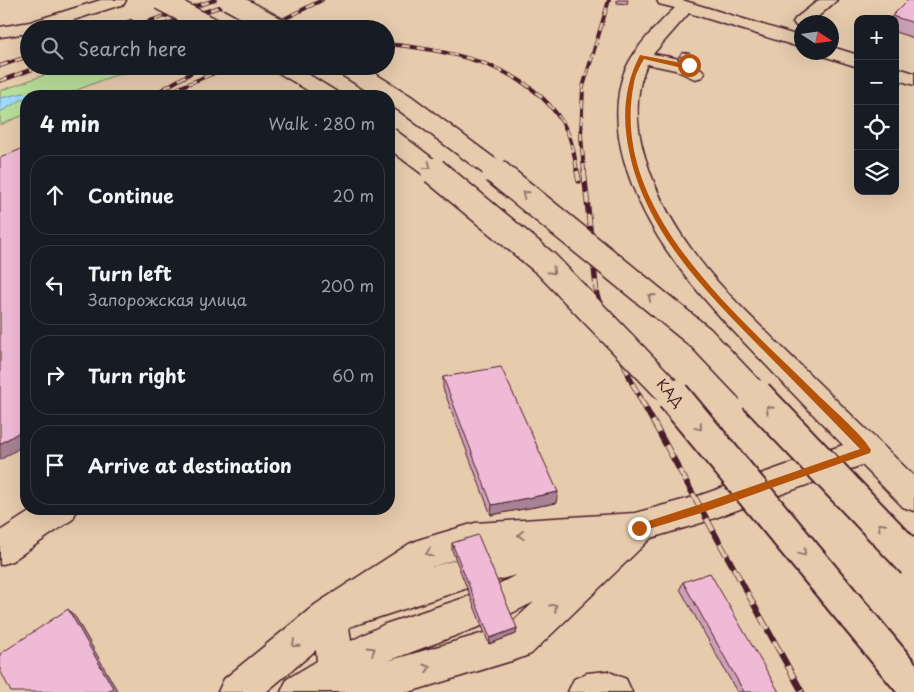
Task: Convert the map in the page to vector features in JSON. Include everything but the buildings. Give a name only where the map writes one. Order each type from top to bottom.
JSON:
[{"type":"main road","points":[[54,20],[118,0]]},
{"type":"main road","points":[[160,0],[198,20]]},
{"type":"main road","points":[[228,0],[265,20]]},
{"type":"main road","points":[[665,0],[794,41]]},
{"type":"main road","points":[[812,15],[830,0]]},
{"type":"main road","points":[[686,7],[657,37],[642,56],[631,81],[627,110],[629,137],[636,171],[644,193],[661,227],[725,307],[913,494]]},
{"type":"main road","points":[[0,32],[20,29]]},
{"type":"main road","points":[[784,38],[794,30]]},
{"type":"main road","points":[[839,55],[855,60]]},
{"type":"main road","points":[[642,56],[692,69]]},
{"type":"main road","points":[[899,74],[914,79]]},
{"type":"main road","points":[[296,75],[320,90]]},
{"type":"main road","points":[[359,75],[384,90]]},
{"type":"main road","points":[[395,97],[476,155],[701,338],[914,562]]},
{"type":"main road","name":"КАД","points":[[395,142],[442,177],[546,264],[665,386],[914,687]]},
{"type":"main road","points":[[329,616],[474,570],[639,528],[867,450]]},
{"type":"main road","points":[[0,550],[52,515]]},
{"type":"main road","points":[[341,685],[385,642],[489,606],[639,528]]},
{"type":"main road","points":[[237,692],[329,616],[421,555],[475,538],[639,528]]},
{"type":"main road","points":[[300,692],[341,685],[518,640],[639,528]]},
{"type":"main road","points":[[329,616],[341,685]]},
{"type":"main road","points":[[587,692],[607,690],[614,692]]},
{"type":"green space","points":[[44,75],[118,75],[77,90],[20,90],[20,117],[0,125],[0,91]]},
{"type":"water","points":[[20,94],[20,101],[0,112],[0,98]]},
{"type":"railway","points":[[153,20],[215,0]]},
{"type":"railway","points":[[178,20],[242,0]]},
{"type":"railway","points":[[282,20],[322,0]]},
{"type":"railway","points":[[584,172],[581,135],[583,87],[609,0]]},
{"type":"railway","points":[[395,45],[463,57],[489,65],[513,76],[534,91],[553,109],[567,131],[575,156],[577,172]]},
{"type":"railway","points":[[0,66],[20,59]]},
{"type":"railway","points":[[0,81],[20,74]]},
{"type":"railway","points":[[161,90],[187,75]]},
{"type":"railway","points":[[173,90],[209,75]]},
{"type":"railway","points":[[577,171],[579,181]]},
{"type":"railway","points":[[584,171],[597,296],[632,383],[640,397]]},
{"type":"railway","points":[[639,396],[802,692]]},
{"type":"route","points":[[639,528],[867,450],[725,307],[661,227],[644,193],[636,171],[629,137],[627,110],[631,81],[642,56],[682,66],[689,65]]}]
